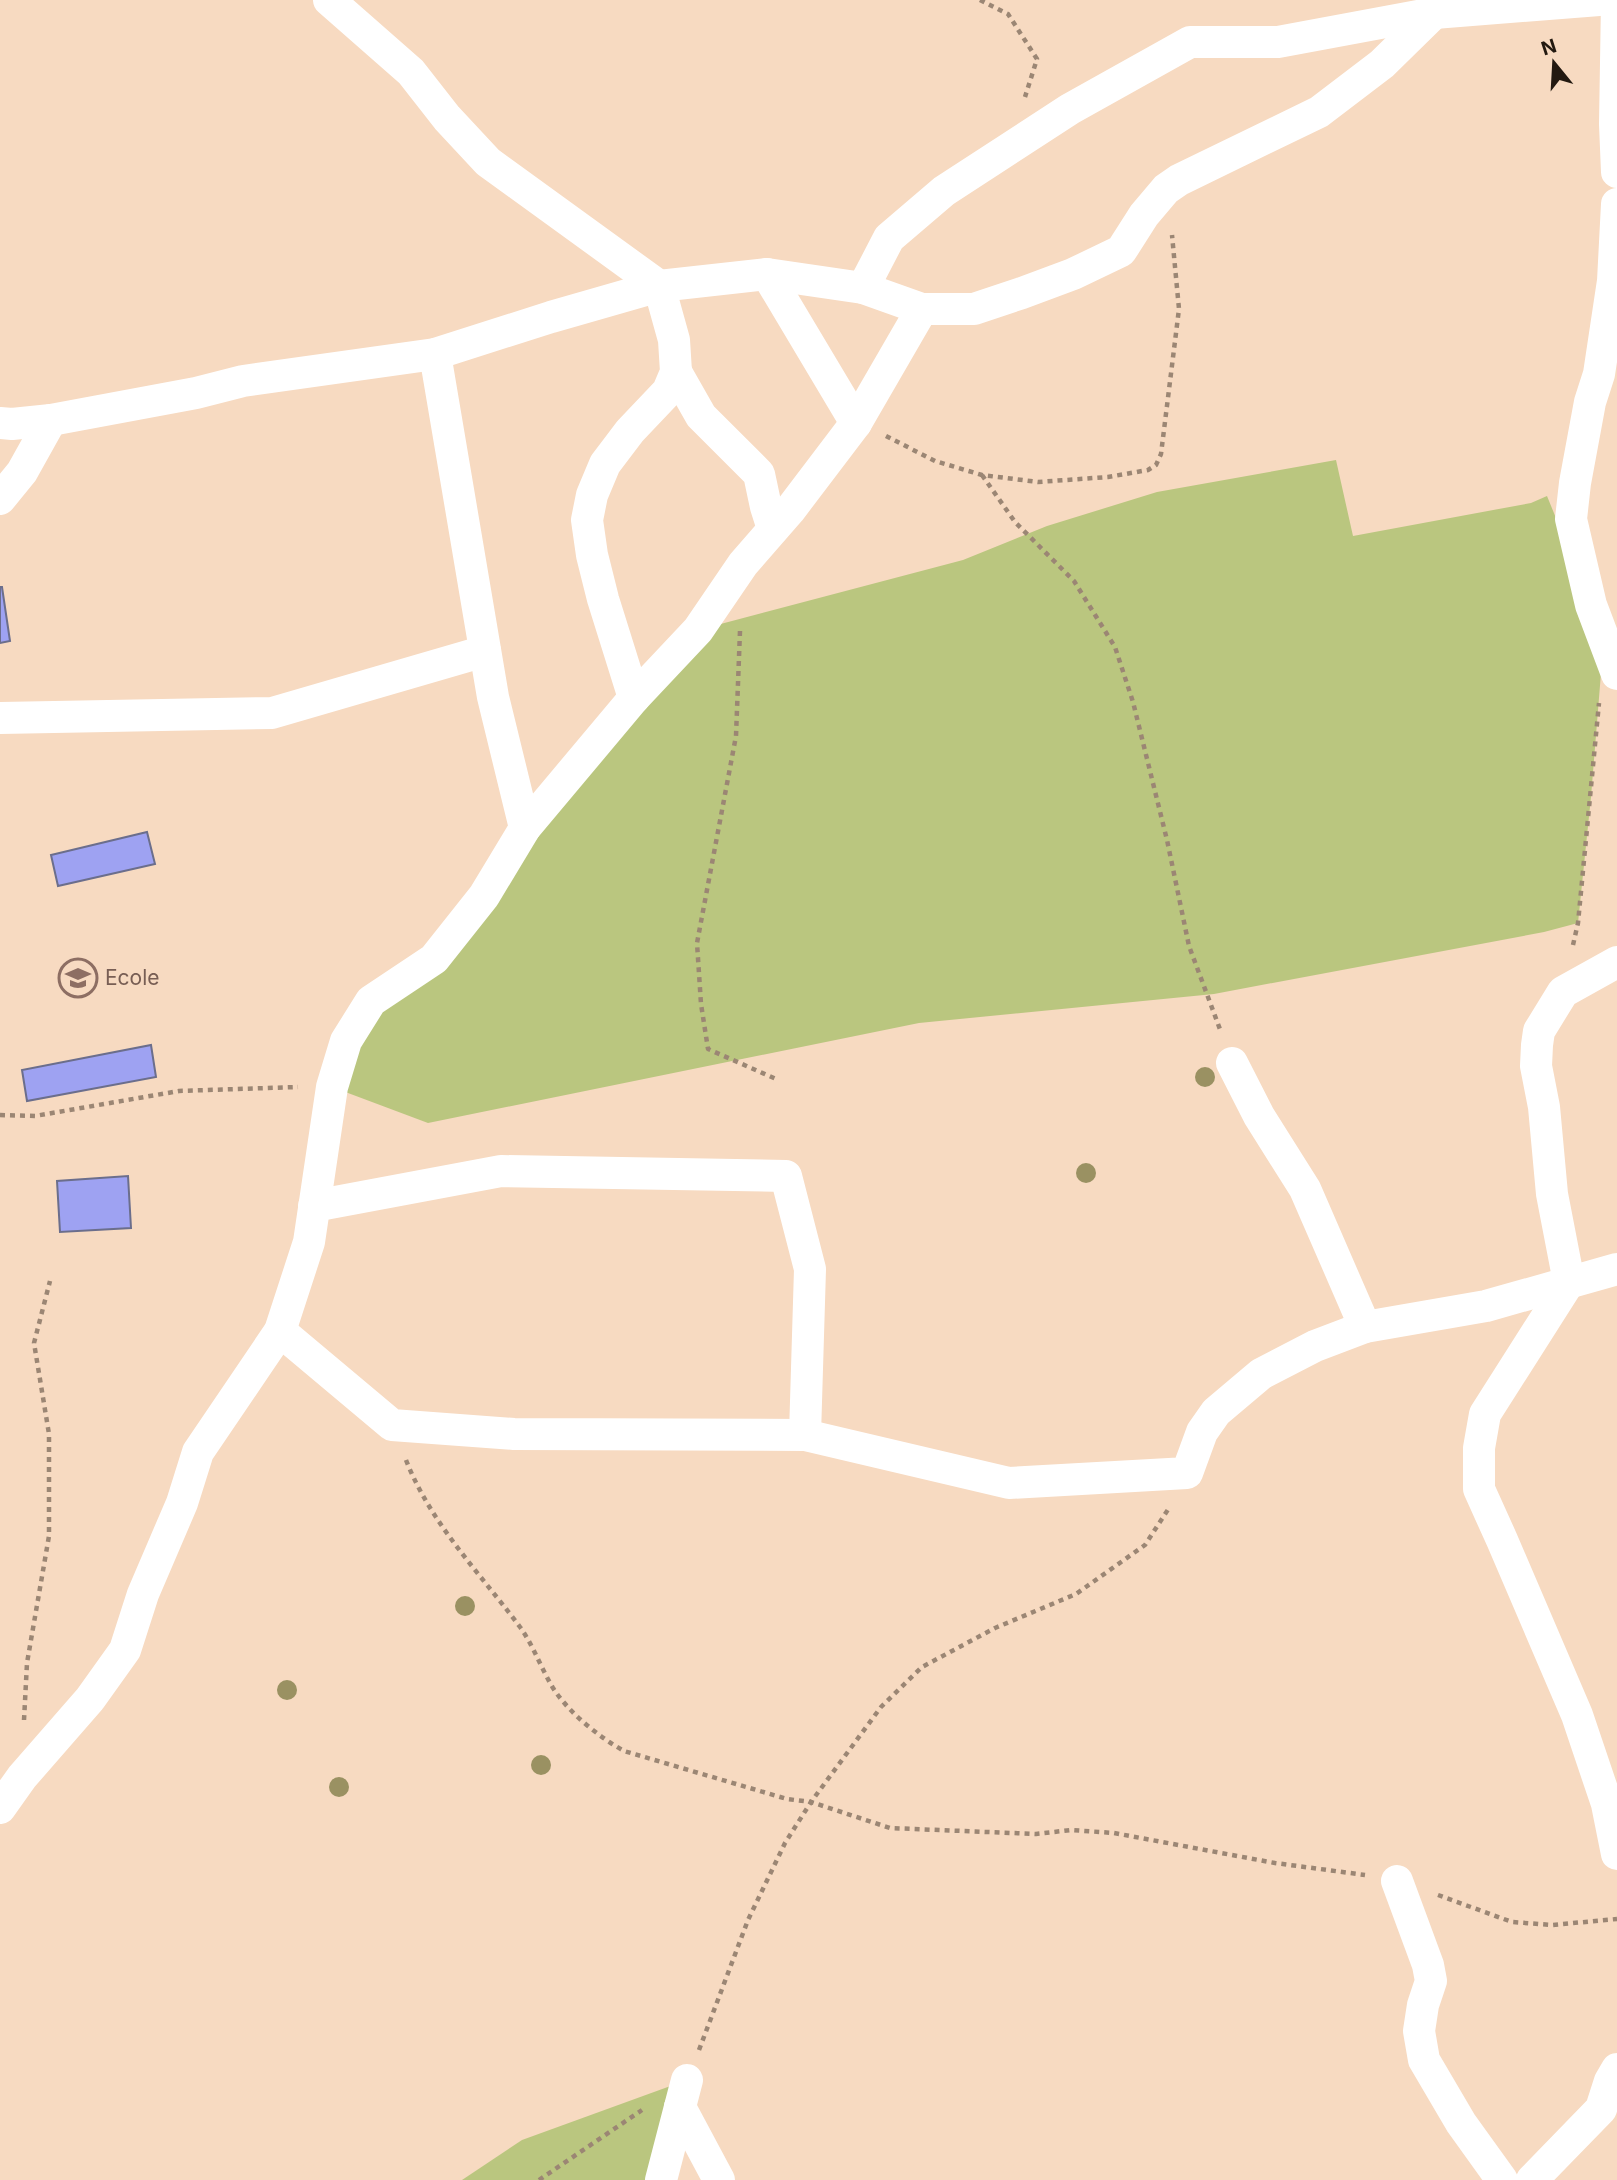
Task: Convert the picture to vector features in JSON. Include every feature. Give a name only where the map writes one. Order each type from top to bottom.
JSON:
[{"type":"street","points":[[329,0],[411,72],[447,118],[488,162],[659,286],[674,340],[676,372],[701,416],[760,474],[766,507],[774,528]]},
{"type":"street","points":[[863,288],[889,238],[944,191],[1070,109],[1190,42],[1278,42],[1434,13],[1600,0]]},
{"type":"street","points":[[1617,1],[1617,172]]},
{"type":"street","points":[[0,423],[51,420],[196,393],[243,381],[435,354],[659,286],[767,274],[863,288],[922,309],[974,309],[1073,274],[1121,251],[1144,215],[1166,189],[1179,180],[1319,112],[1382,64],[1434,13]]},
{"type":"street","points":[[1608,682],[1571,519],[1590,402],[1599,374],[1613,281],[1617,204]]},
{"type":"street","points":[[767,274],[856,423]]},
{"type":"street","points":[[0,1808],[22,1777],[90,1699],[125,1650],[143,1594],[182,1503],[198,1452],[280,1331],[309,1242],[332,1087],[346,1041],[371,1002],[434,959],[484,896],[525,828],[634,698],[698,630],[743,564],[856,423],[922,309]]},
{"type":"street","points":[[435,354],[485,651],[503,744],[525,828]]},
{"type":"street","points":[[634,698],[603,599],[587,520],[592,495],[605,464],[630,431],[668,391],[676,372]]},
{"type":"street","points":[[0,499],[22,472],[51,420]]},
{"type":"street","points":[[0,718],[272,713],[485,651]]},
{"type":"street","points":[[1617,962],[1563,992],[1539,1031],[1536,1066],[1545,1107],[1552,1194],[1569,1282],[1485,1414],[1479,1448],[1479,1489],[1577,1714],[1607,1804],[1617,1854]]},
{"type":"street","points":[[1232,1063],[1259,1116],[1305,1189],[1365,1327]]},
{"type":"street","points":[[314,1206],[501,1171],[786,1176],[810,1269],[805,1434]]},
{"type":"street","points":[[280,1331],[392,1425],[514,1434],[805,1434],[1009,1483],[1187,1473],[1202,1432],[1216,1412],[1261,1374],[1315,1346],[1365,1327],[1486,1306],[1617,1269]]},
{"type":"street","points":[[1397,1881],[1429,1965],[1430,1981],[1419,2031],[1424,2060],[1461,2123],[1502,2180]]},
{"type":"street","points":[[1532,2180],[1601,2109],[1615,2081]]},
{"type":"street","points":[[661,2180],[683,2093]]},
{"type":"street","points":[[683,2093],[719,2180]]},
{"type":"path","points":[[980,0],[1008,14],[1037,59],[1010,148]]},
{"type":"path","points":[[856,423],[935,461],[982,475],[1038,482],[1108,477],[1148,470],[1156,465],[1161,454],[1179,309],[1166,189]]},
{"type":"path","points":[[982,475],[1015,522],[1074,581],[1115,647],[1139,727],[1167,839],[1189,946],[1232,1063]]},
{"type":"path","points":[[740,630],[736,736],[697,943],[701,1004],[708,1049],[776,1079]]},
{"type":"path","points":[[1563,992],[1578,923],[1608,682]]},
{"type":"path","points":[[0,1115],[35,1116],[179,1091],[332,1087]]},
{"type":"path","points":[[22,1777],[27,1663],[50,1536],[49,1434],[34,1343],[50,1281]]},
{"type":"path","points":[[392,1425],[416,1487],[460,1553],[522,1629],[555,1690],[603,1739],[624,1751],[787,1799],[811,1802],[890,1828],[1036,1834],[1071,1830],[1114,1833],[1275,1863],[1397,1881],[1512,1923],[1552,1925],[1617,1919]]},
{"type":"path","points":[[539,2180],[683,2093],[748,1920],[785,1843],[811,1802],[881,1707],[922,1667],[995,1628],[1076,1594],[1145,1545],[1164,1518],[1187,1473]]},
{"type":"green space","points":[[1336,460],[1353,536],[1531,503],[1547,496],[1604,636],[1578,923],[1544,932],[1214,994],[919,1023],[428,1123],[332,1087],[346,1041],[434,959],[698,630],[963,560],[1047,526],[1157,492]]},
{"type":"green space","points":[[687,2080],[661,2180],[462,2180],[522,2140]]},
{"type":"building","points":[[0,587],[10,641],[0,643]]},
{"type":"building","points":[[147,832],[155,864],[58,886],[51,855]]},
{"type":"building","points":[[151,1045],[156,1077],[27,1101],[22,1070]]},
{"type":"building","points":[[128,1176],[131,1228],[60,1232],[57,1181]]},
{"type":"place","name":"Ecole","points":[[78,978]]}]
